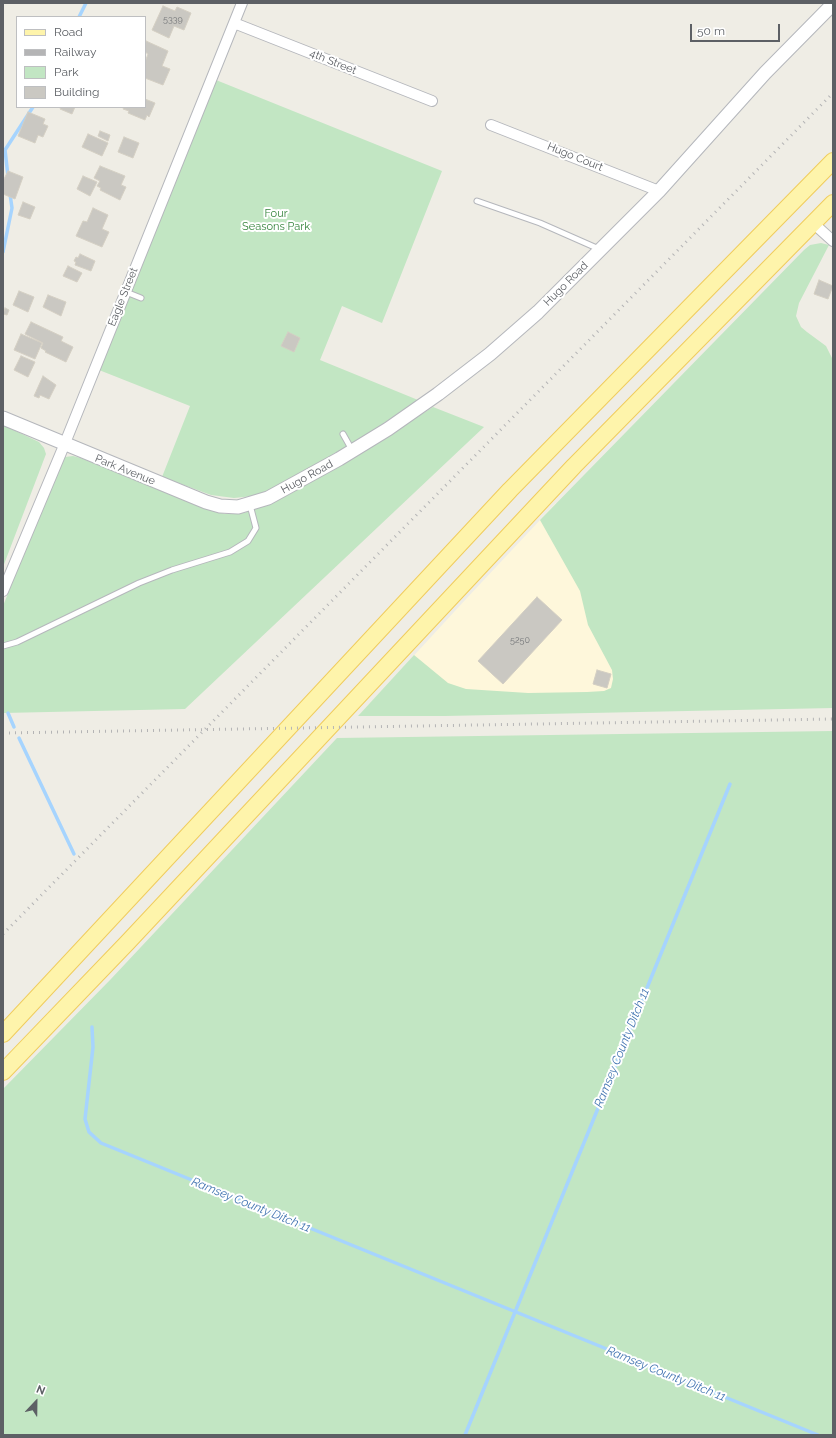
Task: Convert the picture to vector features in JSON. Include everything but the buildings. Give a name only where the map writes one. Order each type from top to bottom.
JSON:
[{"type":"main road","points":[[3,1034],[510,490],[833,161]]},
{"type":"main road","points":[[3,1072],[132,938],[574,466],[833,202]]},
{"type":"street","name":"Eagle Street","points":[[3,591],[64,445],[242,3]]},
{"type":"street","name":"Hugo Road","points":[[250,505],[268,498],[352,451],[438,394],[490,354],[538,312],[659,192],[765,73],[833,4]]},
{"type":"street","name":"4th Street","points":[[234,22],[432,101]]},
{"type":"street","name":"Hugo Court","points":[[491,125],[659,192]]},
{"type":"street","points":[[813,223],[833,241]]},
{"type":"street","name":"Park Avenue","points":[[3,418],[64,445],[206,502],[220,506],[238,507],[250,505]]},
{"type":"lane","points":[[477,201],[540,223],[600,250]]},
{"type":"lane","points":[[126,292],[141,298]]},
{"type":"lane","points":[[343,434],[352,451]]},
{"type":"lane","points":[[3,646],[17,642],[139,583],[172,570],[230,552],[248,541],[256,528],[250,505]]},
{"type":"shaded area","points":[[556,503],[648,708],[360,714],[466,599]]},
{"type":"green space","name":"Four Seasons Park","points":[[216,80],[442,171],[382,323],[342,306],[320,360],[418,400],[374,430],[282,485],[253,496],[234,498],[211,495],[162,477],[190,406],[99,370]]},
{"type":"green space","points":[[821,243],[829,245],[799,303],[796,316],[801,327],[826,346],[833,360],[833,708],[445,716],[358,716],[414,655],[448,683],[466,689],[528,693],[604,691],[611,688],[613,679],[612,670],[588,625],[580,591],[540,520],[804,250],[810,245]]},
{"type":"green space","points":[[433,407],[484,427],[185,709],[3,713],[3,606],[60,462],[65,457],[73,456],[81,458],[203,508],[225,514],[244,513],[290,494],[334,469]]},
{"type":"green space","points":[[3,425],[39,442],[44,448],[46,454],[3,567]]},
{"type":"green space","points":[[833,731],[833,1435],[3,1435],[3,1089],[110,980],[337,738]]},
{"type":"waterway","points":[[80,16],[86,3]]},
{"type":"waterway","points":[[8,176],[5,150],[32,108]]},
{"type":"waterway","points":[[3,252],[12,208],[10,194]]},
{"type":"waterway","points":[[8,713],[14,727]]},
{"type":"waterway","points":[[19,738],[74,854]]},
{"type":"waterway","name":"Ramsey County Ditch 11","points":[[465,1435],[730,784]]},
{"type":"waterway","name":"Ramsey County Ditch 11","points":[[92,1027],[93,1047],[85,1119],[89,1132],[101,1143],[818,1435]]},
{"type":"railway","points":[[3,934],[833,93]]},
{"type":"railway","points":[[3,733],[833,719]]}]
